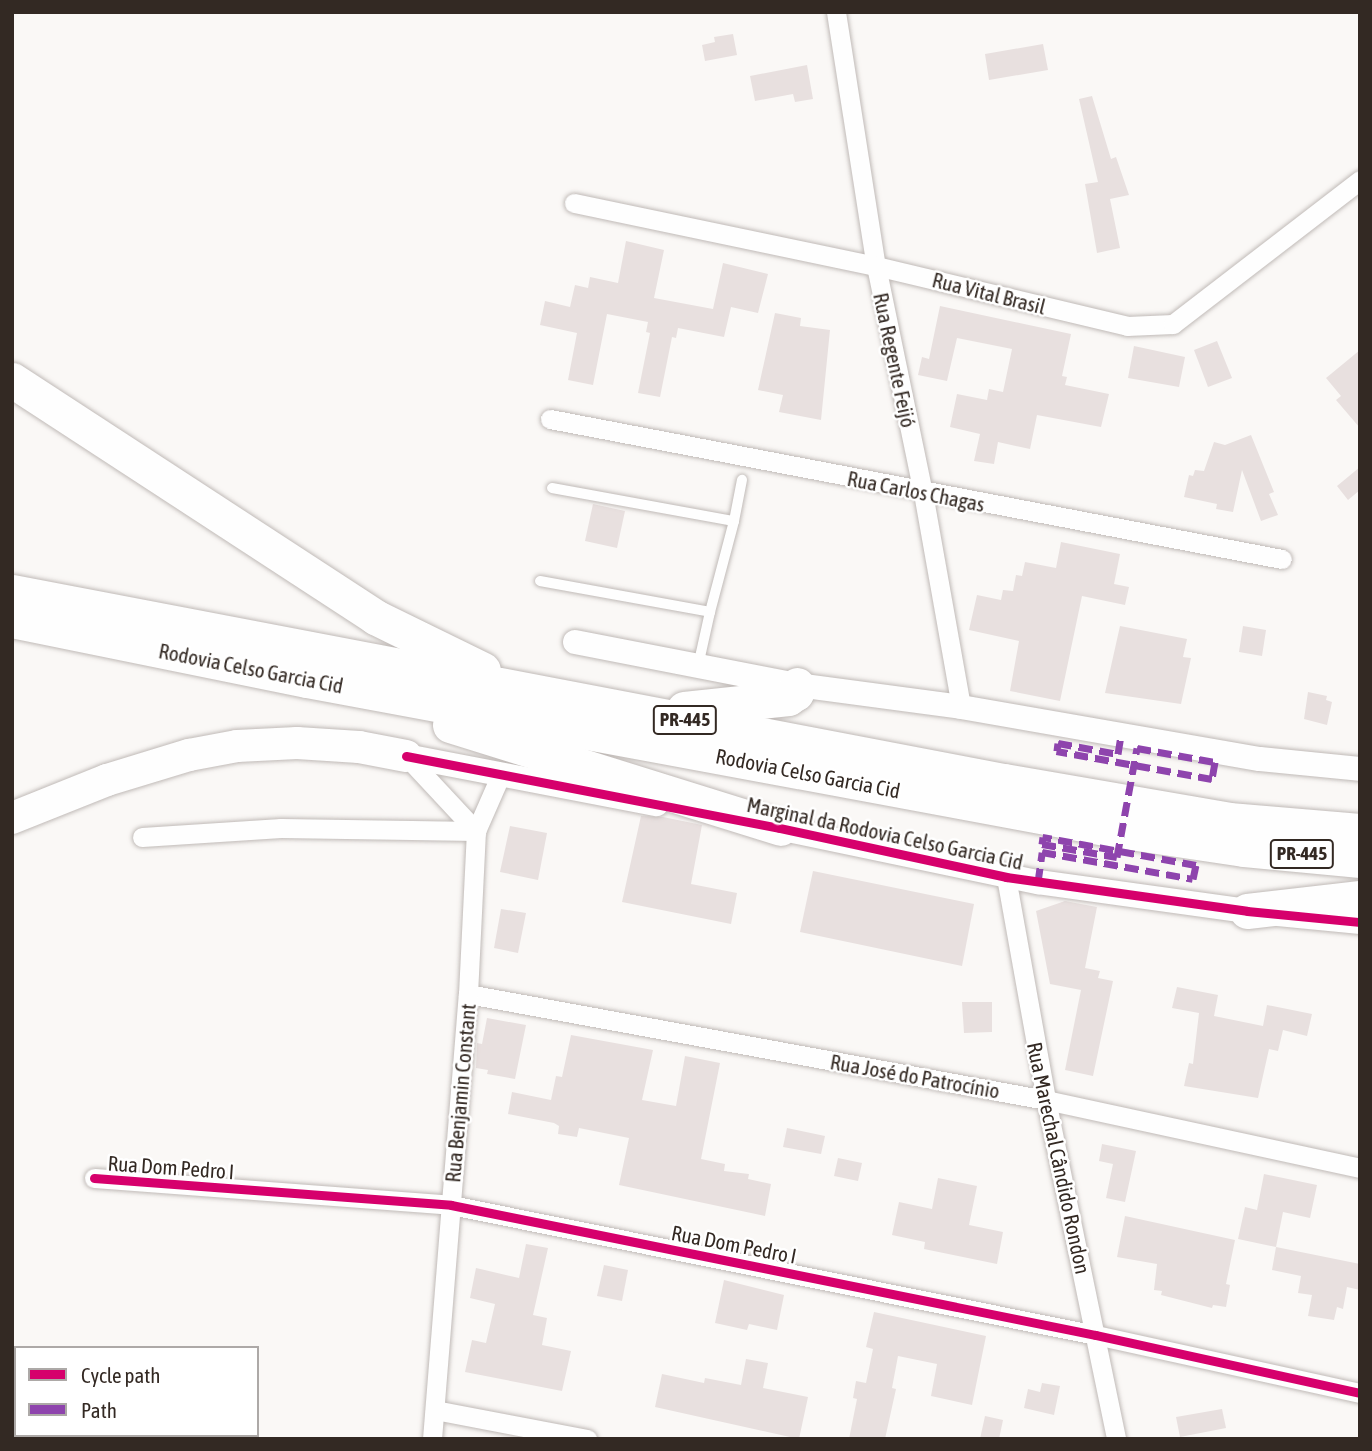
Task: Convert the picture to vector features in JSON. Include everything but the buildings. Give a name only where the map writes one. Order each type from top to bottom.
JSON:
[{"type":"highway","points":[[12,380],[375,617],[524,690]]},
{"type":"highway","name":"Rodovia Celso Garcia Cid","points":[[12,592],[1229,820],[1360,831]]},
{"type":"highway","name":"Rodovia Celso Garcia Cid","points":[[12,620],[307,680],[1110,829],[1244,849],[1360,860]]},
{"type":"highway","points":[[307,680],[780,828]]},
{"type":"highway","points":[[648,713],[788,698],[796,693],[797,685]]},
{"type":"highway","points":[[12,818],[107,780],[189,755],[237,746],[297,743],[359,747],[406,756]]},
{"type":"highway","points":[[1247,911],[1360,898]]},
{"type":"street","name":"Rua Regente Feijó","points":[[835,12],[876,266],[923,493],[961,707]]},
{"type":"street","name":"Rua Vital Brasil","points":[[574,203],[876,266],[1127,326],[1174,324],[1360,180]]},
{"type":"street","name":"Rua Carlos Chagas","points":[[550,419],[923,493],[1282,559]]},
{"type":"street","points":[[575,642],[797,685],[961,707],[1259,759],[1360,769]]},
{"type":"street","points":[[406,756],[476,831]]},
{"type":"street","name":"Marginal da Rodovia Celso Garcia Cid","points":[[406,756],[780,828],[1006,877],[1247,911],[1360,922]]},
{"type":"street","name":"Rua Benjamin Constant","points":[[432,1439],[468,994],[476,831],[501,774]]},
{"type":"street","points":[[142,837],[281,828],[476,831]]},
{"type":"street","name":"Rua Marechal Cândido Rondon","points":[[1006,877],[1046,1100],[1116,1439]]},
{"type":"street","name":"Rua José do Patrocínio","points":[[468,994],[1046,1100],[1360,1168]]},
{"type":"street","name":"Rua Dom Pedro I","points":[[94,1178],[451,1205],[1096,1335],[1360,1393]]},
{"type":"street","points":[[435,1410],[587,1439]]},
{"type":"lane","points":[[698,666],[742,480]]},
{"type":"lane","points":[[552,488],[734,521]]},
{"type":"lane","points":[[540,581],[710,612]]},
{"type":"marked path","points":[[1038,882],[1042,852],[1193,879],[1196,865],[1043,837],[1042,844],[1117,857],[1137,748],[1215,762],[1212,779],[1057,751],[1058,743],[1118,754],[1121,736]]},
{"type":"cycle path","points":[[406,756],[780,828],[1006,877],[1247,911],[1360,922]]},
{"type":"cycle path","points":[[94,1178],[451,1205],[1096,1335],[1360,1393]]}]
